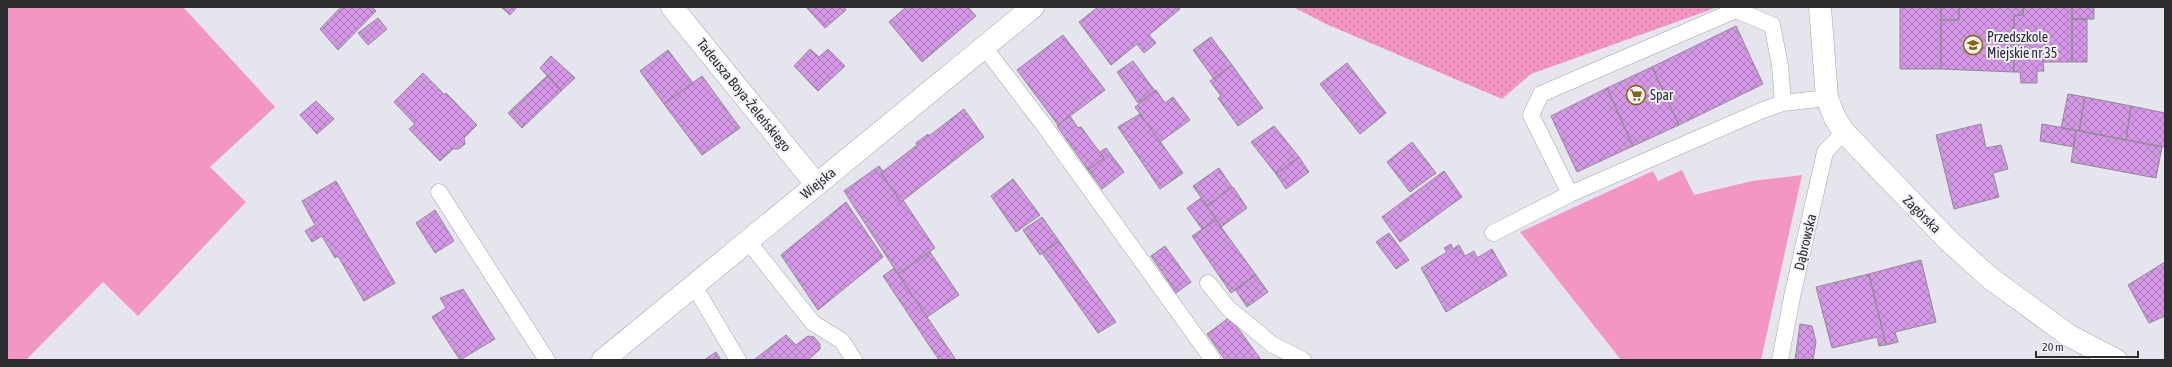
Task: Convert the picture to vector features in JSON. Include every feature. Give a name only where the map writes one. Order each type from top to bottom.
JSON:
[{"type":"street","name":"Tadeusza Boya-Żeleńskiego","points":[[672,7],[816,184]]},
{"type":"street","name":"Wiejska","points":[[615,356],[693,284],[1033,7]]},
{"type":"street","name":"Zagórska","points":[[1820,7],[1827,98],[1835,118],[1844,132],[1949,242],[1990,278],[2068,335],[2116,360]]},
{"type":"lane","points":[[1570,194],[1531,115],[1541,94],[1587,73],[1736,10],[1772,25],[1780,64],[1783,103]]},
{"type":"lane","points":[[984,47],[1043,124],[1213,360]]},
{"type":"lane","points":[[1493,233],[1570,194],[1763,110],[1783,103],[1827,98]]},
{"type":"lane","name":"Dąbrowska","points":[[1780,360],[1792,297],[1825,152],[1844,132]]},
{"type":"lane","points":[[439,192],[547,360]]},
{"type":"lane","points":[[747,240],[813,323],[842,341],[854,360]]},
{"type":"lane","points":[[1208,283],[1228,308],[1273,345],[1303,360]]},
{"type":"lane","points":[[693,284],[738,360]]},
{"type":"shaded area","points":[[7,7],[183,7],[275,107],[210,167],[246,202],[138,316],[103,282],[26,360],[7,360]]},
{"type":"shaded area","points":[[1293,7],[1718,7],[1531,74],[1502,99],[1326,24]]},
{"type":"shaded area","points":[[1682,170],[1694,195],[1752,181],[1802,175],[1761,360],[1621,360],[1520,232],[1653,171],[1658,181]]},
{"type":"building","points":[[341,7],[372,7],[376,11],[338,50],[320,29]]},
{"type":"building","points":[[501,7],[517,7],[510,15]]},
{"type":"building","points":[[806,7],[844,7],[846,10],[825,28]]},
{"type":"building","points":[[906,7],[968,7],[976,16],[922,62],[889,22]]},
{"type":"building","points":[[1098,7],[1178,7],[1180,9],[1149,35],[1156,43],[1144,53],[1137,44],[1111,65],[1079,22]]},
{"type":"building","points":[[1900,7],[1941,7],[1941,69],[1900,69]]},
{"type":"building","points":[[1941,7],[1959,7],[1959,20],[1941,20]]},
{"type":"building","points":[[1959,7],[2023,7],[2023,15],[2014,15],[2014,72],[1941,69],[1941,20],[1959,20]]},
{"type":"building","points":[[2023,7],[2072,7],[2072,62],[2043,62],[2044,71],[2037,71],[2037,83],[2021,83],[2020,72],[2014,72],[2014,15],[2023,15]]},
{"type":"building","points":[[2072,7],[2094,7],[2094,19],[2072,19]]},
{"type":"building","points":[[378,18],[387,29],[368,45],[358,33]]},
{"type":"building","points":[[2072,19],[2087,19],[2087,62],[2072,62]]},
{"type":"building","points":[[1736,26],[1763,84],[1679,125],[1652,67]]},
{"type":"building","points":[[1063,35],[1105,90],[1058,125],[1017,70]]},
{"type":"building","points":[[1211,37],[1232,65],[1214,79],[1193,50]]},
{"type":"building","points":[[810,49],[819,57],[828,49],[845,66],[818,91],[794,66]]},
{"type":"building","points":[[668,50],[693,83],[664,104],[640,71]]},
{"type":"building","points":[[551,56],[575,78],[561,91],[540,68]]},
{"type":"building","points":[[1133,61],[1155,91],[1138,103],[1117,72]]},
{"type":"building","points":[[1347,63],[1386,113],[1360,134],[1320,84]]},
{"type":"building","points":[[1232,65],[1263,108],[1238,126],[1218,98],[1221,96],[1210,81]]},
{"type":"building","points":[[1652,67],[1679,125],[1633,146],[1607,88]]},
{"type":"building","points":[[423,73],[445,95],[446,93],[477,125],[464,138],[465,144],[459,149],[453,149],[440,161],[409,129],[415,124],[394,102]]},
{"type":"building","points":[[548,75],[561,91],[522,128],[508,113]]},
{"type":"building","points":[[702,76],[740,128],[702,155],[664,104]]},
{"type":"building","points":[[1607,88],[1633,146],[1577,172],[1551,116]]},
{"type":"building","points":[[1156,90],[1165,103],[1173,97],[1190,120],[1160,142],[1135,107]]},
{"type":"building","points":[[2068,94],[2085,97],[2079,131],[2061,128]]},
{"type":"building","points":[[2085,97],[2131,106],[2126,140],[2079,131]]},
{"type":"building","points":[[316,101],[334,119],[317,134],[300,115]]},
{"type":"building","points":[[2131,106],[2165,113],[2165,147],[2126,140]]},
{"type":"building","points":[[964,109],[984,137],[901,202],[881,173],[917,145],[916,143],[928,134],[929,136]]},
{"type":"building","points":[[1140,114],[1183,173],[1160,189],[1118,127]]},
{"type":"building","points":[[1070,116],[1078,128],[1081,127],[1104,158],[1088,170],[1057,126]]},
{"type":"building","points":[[1981,124],[1986,148],[2001,145],[2008,169],[1993,173],[1999,197],[1954,209],[1936,135]]},
{"type":"building","points":[[2042,124],[2076,130],[2074,147],[2040,141]]},
{"type":"building","points":[[1274,126],[1299,157],[1276,174],[1251,142]]},
{"type":"building","points":[[2076,130],[2162,147],[2156,178],[2071,162]]},
{"type":"building","points":[[1412,142],[1436,173],[1410,192],[1387,162]]},
{"type":"building","points":[[1106,148],[1124,172],[1102,189],[1088,170],[1104,158],[1100,152]]},
{"type":"building","points":[[1299,157],[1309,172],[1286,189],[1276,174]]},
{"type":"building","points":[[879,166],[883,171],[881,173],[901,202],[903,200],[935,248],[898,274],[844,191]]},
{"type":"building","points":[[1219,168],[1232,187],[1207,206],[1193,186]]},
{"type":"building","points":[[1444,171],[1462,197],[1400,242],[1382,217]]},
{"type":"building","points":[[1013,179],[1040,215],[1016,232],[991,196]]},
{"type":"building","points":[[336,181],[395,283],[364,301],[338,256],[335,258],[322,236],[312,242],[305,231],[315,225],[302,201]]},
{"type":"building","points":[[1233,187],[1247,208],[1221,227],[1207,206]]},
{"type":"building","points":[[1201,198],[1216,220],[1202,229],[1187,208]]},
{"type":"building","points":[[846,202],[883,257],[818,310],[781,255]]},
{"type":"building","points":[[435,210],[454,241],[435,253],[416,223]]},
{"type":"building","points":[[1042,217],[1059,241],[1040,255],[1023,230]]},
{"type":"building","points":[[1216,220],[1256,275],[1231,293],[1192,236]]},
{"type":"building","points":[[1389,233],[1409,260],[1396,269],[1376,242]]},
{"type":"building","points":[[1059,241],[1116,322],[1098,333],[1042,253]]},
{"type":"building","points":[[1451,244],[1453,249],[1459,245],[1465,256],[1474,251],[1477,258],[1492,249],[1507,275],[1446,312],[1421,268],[1447,252],[1444,248]]},
{"type":"building","points":[[1165,246],[1191,282],[1176,293],[1151,256]]},
{"type":"building","points":[[930,252],[959,295],[927,317],[898,274]]},
{"type":"building","points":[[1921,260],[1936,322],[1895,332],[1898,342],[1886,345],[1869,274]]},
{"type":"building","points":[[2165,262],[2165,316],[2149,323],[2128,285]]},
{"type":"building","points":[[894,268],[956,360],[939,360],[883,276]]},
{"type":"building","points":[[1869,274],[1886,345],[1879,346],[1877,337],[1832,348],[1816,287]]},
{"type":"building","points":[[1256,275],[1268,292],[1247,307],[1235,289]]},
{"type":"building","points":[[463,289],[495,339],[460,360],[432,317],[446,308],[440,298]]},
{"type":"building","points":[[1230,317],[1261,360],[1225,360],[1207,334]]},
{"type":"building","points":[[1800,324],[1812,326],[1816,342],[1813,360],[1795,360]]},
{"type":"building","points":[[786,335],[796,345],[808,336],[814,337],[820,344],[820,349],[808,360],[755,359]]},
{"type":"building","points":[[716,352],[721,360],[704,360]]},
{"type":"place","name":"Przedszkole Miejskie nr 35","points":[[1973,45]]},
{"type":"place","name":"Spar","points":[[1636,95]]}]
